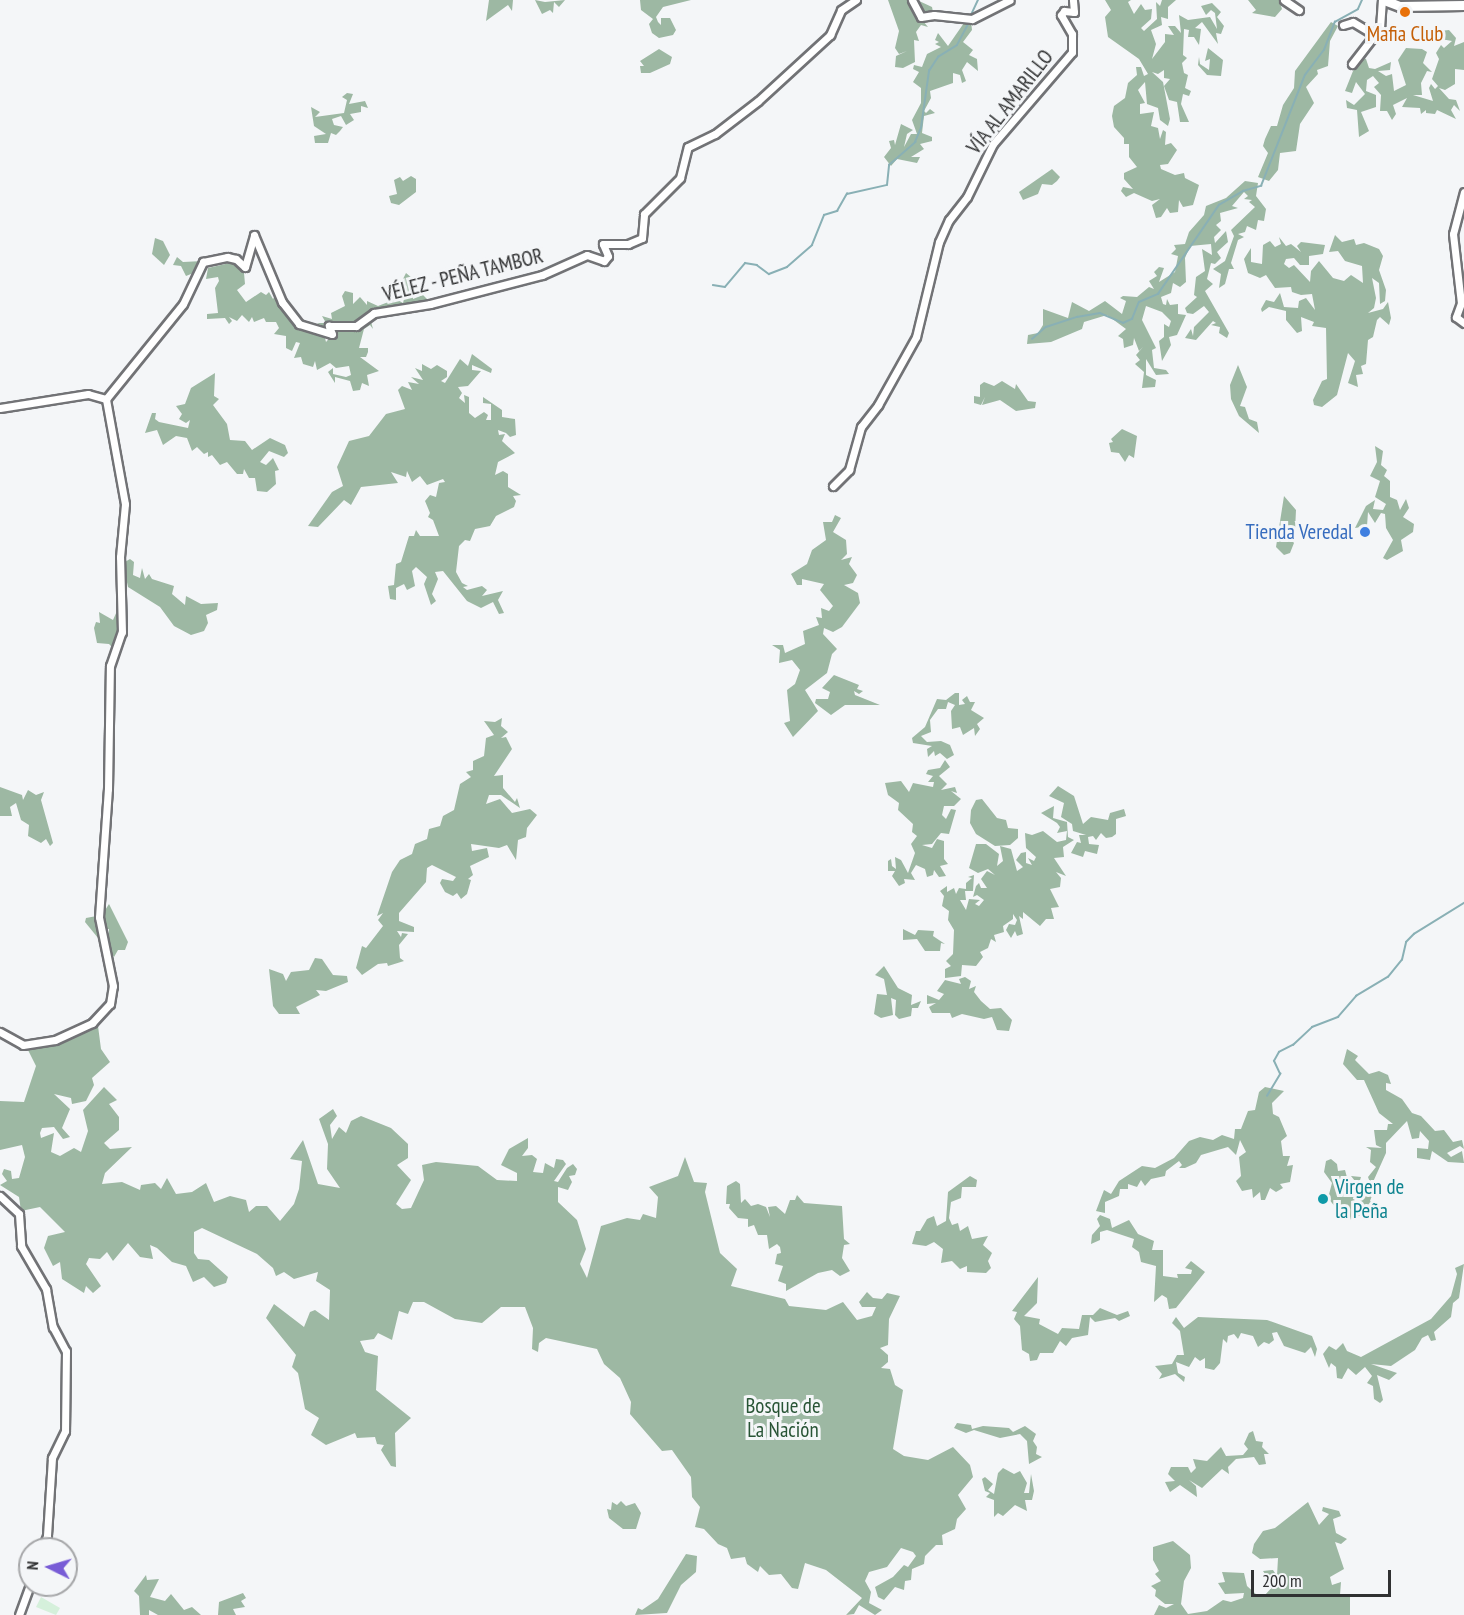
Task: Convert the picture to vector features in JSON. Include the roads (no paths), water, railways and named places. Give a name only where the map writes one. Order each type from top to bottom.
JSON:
[{"type":"main road","points":[[1383,0],[1400,6],[1464,5]]},
{"type":"street","name":"VÉLEZ - PEÑA TAMBOR","points":[[106,399],[183,304],[203,262],[227,257],[236,259],[245,267],[254,235],[288,310],[299,324],[330,335],[333,332],[329,326],[356,326],[374,313],[430,303],[542,274],[587,255],[607,260],[603,244],[628,244],[642,238],[644,214],[680,178],[688,147],[716,134],[758,101],[830,35],[841,10],[856,0]]},
{"type":"street","points":[[912,0],[921,17],[934,15],[972,19],[1010,0]]},
{"type":"street","name":"VÍA AL AMARILLO","points":[[833,486],[849,470],[861,427],[878,405],[916,336],[939,243],[949,220],[968,197],[993,144],[1011,127],[1071,52],[1072,34],[1061,15],[1064,11],[1074,12],[1073,0]]},
{"type":"street","points":[[1284,0],[1299,10]]},
{"type":"street","points":[[1353,64],[1375,35],[1383,19],[1383,0]]},
{"type":"street","points":[[1342,26],[1353,22],[1375,35]]},
{"type":"street","points":[[1464,192],[1453,234],[1460,273],[1461,303],[1456,317],[1464,323]]},
{"type":"street","points":[[0,408],[88,394],[106,399],[125,504],[120,557],[122,632],[110,666],[108,789],[99,917],[113,986],[110,1004],[92,1023],[55,1041],[23,1045],[0,1032]]},
{"type":"street","points":[[0,1196],[19,1214],[21,1246],[46,1289],[53,1327],[66,1351],[65,1431],[51,1458],[47,1537]]},
{"type":"street","points":[[19,1615],[25,1597]]},
{"type":"waterway","points":[[971,15],[978,0]]},
{"type":"waterway","points":[[1032,339],[1046,327],[1077,317],[1100,313],[1123,323],[1132,319],[1139,302],[1158,294],[1219,205],[1243,191],[1261,186],[1305,75],[1324,50],[1335,22],[1358,9],[1362,0]]},
{"type":"waterway","points":[[713,285],[725,287],[745,263],[757,265],[769,274],[787,267],[812,245],[824,215],[837,211],[847,194],[887,185],[889,165],[915,142],[921,128],[929,71],[938,57],[957,45],[969,22]]},
{"type":"waterway","points":[[1267,1096],[1280,1074],[1274,1061],[1279,1052],[1293,1045],[1312,1027],[1338,1017],[1356,996],[1388,977],[1402,960],[1406,942],[1414,934],[1464,903]]},
{"type":"place","name":"Mafia Club","points":[[1405,12]]},
{"type":"place","name":"Tienda Veredal","points":[[1365,532]]},
{"type":"place","name":"Virgen de la Peña","points":[[1323,1199]]},
{"type":"park label","name":"Bosque de La Nación","points":[[783,1418]]}]
